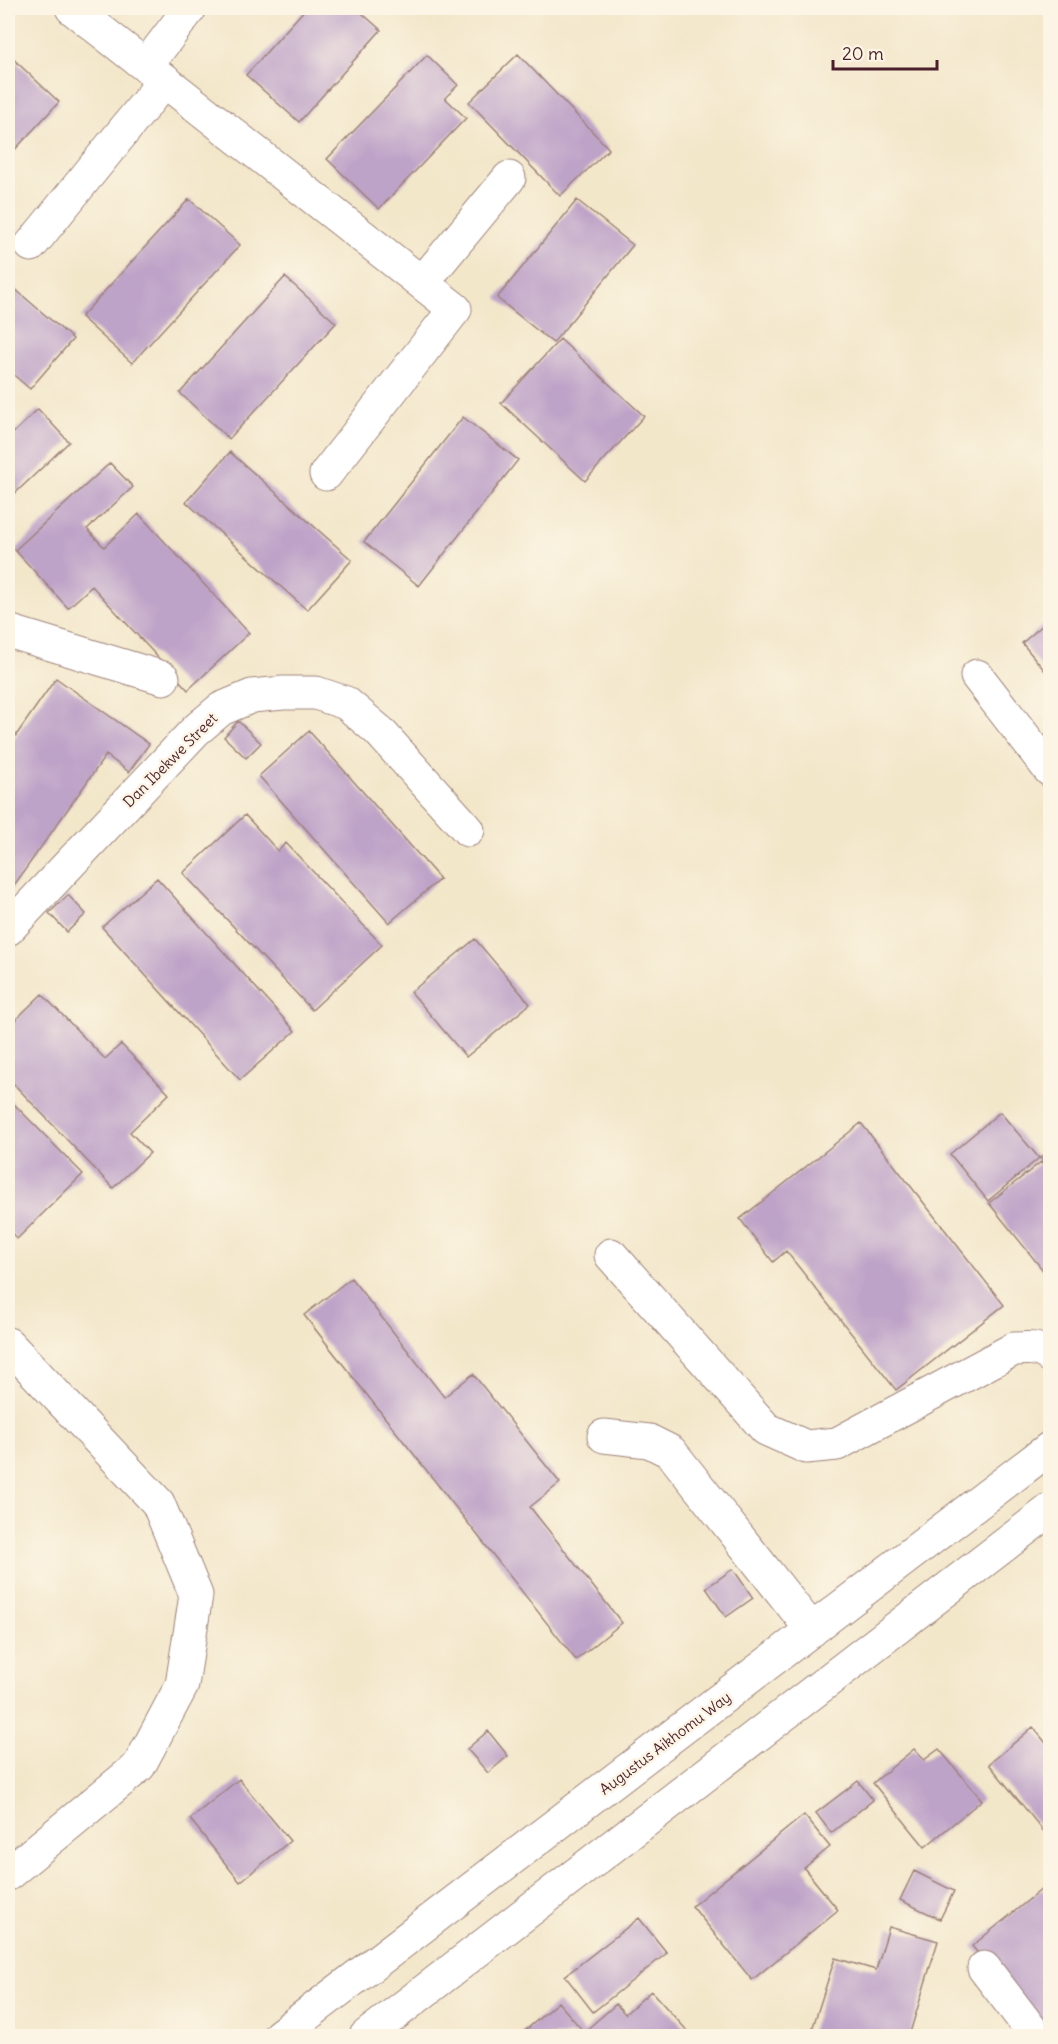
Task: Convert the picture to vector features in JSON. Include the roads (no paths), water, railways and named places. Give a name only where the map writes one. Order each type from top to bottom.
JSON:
[{"type":"street","points":[[72,8],[455,309],[326,474]]},
{"type":"street","points":[[31,244],[155,73],[190,8]]},
{"type":"street","points":[[422,283],[509,178]]},
{"type":"street","points":[[8,631],[163,678]]},
{"type":"street","points":[[977,676],[1050,770]]},
{"type":"street","name":"Dan Ibekwe Street","points":[[8,929],[196,729],[221,709],[252,696],[316,693],[346,703],[379,731],[468,831]]},
{"type":"street","points":[[611,1255],[766,1429],[806,1447],[837,1444],[1014,1348],[1031,1347],[1046,1352],[1050,1356]]},
{"type":"street","points":[[8,1344],[158,1503],[196,1595],[182,1685],[139,1767],[8,1874]]},
{"type":"street","points":[[604,1437],[649,1441],[671,1452],[812,1630]]},
{"type":"street","name":"Augustus Aikhomu Way","points":[[279,2037],[1050,1448]]},
{"type":"street","points":[[366,2037],[1050,1510]]},
{"type":"street","points":[[984,1968],[1036,2037]]}]
